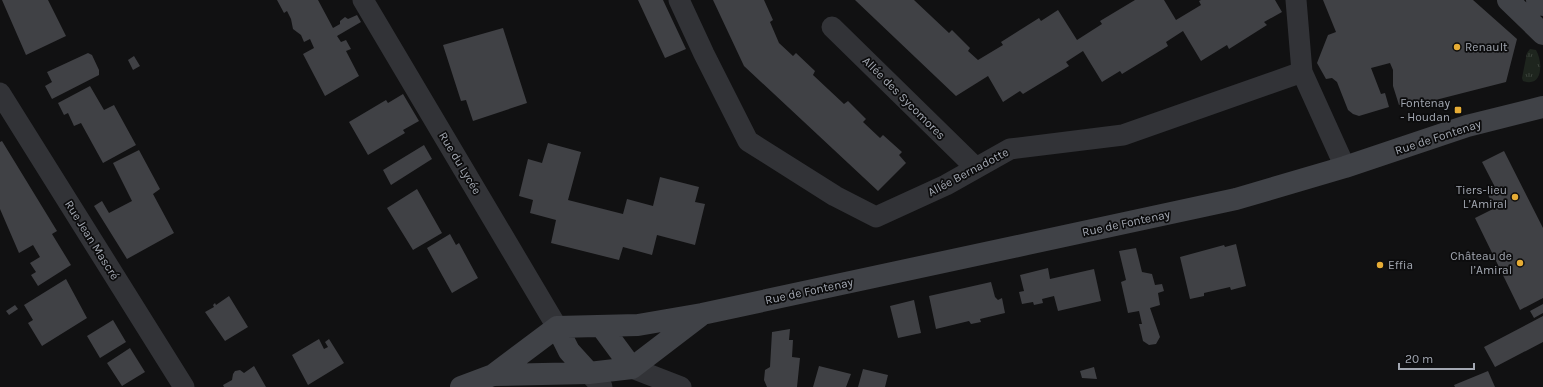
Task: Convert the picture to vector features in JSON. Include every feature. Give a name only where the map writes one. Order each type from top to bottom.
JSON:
[{"type":"main road","points":[[1508,0],[1543,34]]},
{"type":"main road","points":[[1537,0],[1543,5]]},
{"type":"main road","name":"Rue de Fontenay","points":[[557,327],[638,325],[702,314],[1236,199],[1345,167],[1467,126],[1543,107]]},
{"type":"main road","name":"Rue de Fontenay","points":[[632,368],[702,314]]},
{"type":"main road","points":[[493,374],[596,380],[632,368],[600,326]]},
{"type":"main road","points":[[460,387],[493,374],[557,327],[569,351],[596,380]]},
{"type":"street","name":"Rue du Lycée","points":[[363,0],[557,327]]},
{"type":"street","name":"Allée Bernadotte","points":[[679,0],[704,54],[748,141],[835,196],[876,217],[946,185],[1010,148],[1123,135],[1302,72]]},
{"type":"street","points":[[1296,0],[1302,72],[1345,167]]},
{"type":"street","name":"Allée des Sycomores","points":[[832,27],[976,168]]},
{"type":"street","name":"Rue Jean Mascré","points":[[0,93],[184,387]]},
{"type":"street","points":[[632,368],[681,387]]},
{"type":"green space","points":[[1530,49],[1536,50],[1540,61],[1540,73],[1534,81],[1530,82],[1523,81],[1522,78],[1527,53]]},
{"type":"building","points":[[2,0],[48,0],[66,36],[26,55]]},
{"type":"building","points":[[277,0],[318,0],[333,28],[340,24],[340,21],[345,17],[348,19],[357,15],[361,22],[337,36],[341,42],[346,40],[351,49],[346,51],[359,76],[325,96],[303,54],[314,48],[310,39],[304,42],[301,35],[293,29],[291,19],[287,11],[284,13]]},
{"type":"building","points":[[638,0],[663,0],[686,49],[665,58]]},
{"type":"building","points":[[713,0],[764,0],[773,20],[770,22],[779,43],[793,56],[796,53],[815,71],[813,75],[844,104],[848,101],[866,119],[863,122],[880,138],[883,135],[902,152],[899,155],[906,163],[878,191],[744,66]]},
{"type":"building","points":[[855,0],[914,0],[949,33],[952,30],[970,48],[968,51],[978,60],[1003,45],[1001,42],[1039,18],[1041,21],[1058,10],[1077,40],[1102,24],[1100,21],[1135,0],[1164,0],[1176,20],[1201,5],[1199,1],[1201,0],[1275,0],[1282,12],[1264,22],[1267,25],[1229,49],[1227,45],[1201,61],[1183,31],[1166,42],[1168,46],[1122,74],[1120,71],[1102,82],[1083,51],[1066,62],[1069,66],[1023,94],[1020,91],[1003,102],[988,76],[956,96]]},
{"type":"building","points":[[1323,0],[1473,0],[1517,39],[1506,82],[1412,106],[1411,102],[1399,105],[1393,86],[1393,70],[1390,63],[1371,68],[1381,94],[1385,93],[1389,107],[1359,116],[1353,114],[1348,110],[1337,82],[1332,78],[1326,79],[1317,63],[1328,35],[1336,32]]},
{"type":"building","points":[[503,28],[527,103],[473,121],[466,100],[461,101],[443,45]]},
{"type":"building","points":[[88,53],[92,55],[99,70],[99,75],[52,99],[45,86],[52,82],[47,72]]},
{"type":"building","points":[[134,56],[140,66],[133,70],[128,60]]},
{"type":"building","points":[[90,86],[104,110],[114,105],[136,145],[103,163],[81,123],[74,126],[68,113],[64,115],[58,103]]},
{"type":"building","points":[[403,94],[419,121],[403,130],[405,133],[368,155],[349,122],[386,100],[388,103]]},
{"type":"building","points":[[2,141],[57,231],[52,234],[71,265],[38,286],[31,275],[36,272],[30,263],[40,257],[33,245],[19,253],[0,209],[0,142]]},
{"type":"building","points":[[548,143],[581,152],[568,200],[623,214],[627,199],[653,206],[660,177],[699,187],[695,202],[705,204],[695,245],[657,235],[652,255],[623,247],[619,260],[551,243],[556,220],[530,213],[533,200],[519,196],[528,159],[542,163]]},
{"type":"building","points":[[424,145],[432,159],[391,185],[383,170]]},
{"type":"building","points":[[139,150],[160,189],[153,194],[174,233],[127,259],[94,206],[102,201],[109,213],[132,201],[113,163]]},
{"type":"building","name":"Château de l’Amiral","points":[[1504,151],[1543,228],[1543,298],[1520,310],[1475,218],[1495,208],[1488,195],[1497,191],[1482,162]]},
{"type":"building","points":[[417,189],[442,233],[413,250],[387,208]]},
{"type":"building","points":[[450,234],[456,245],[459,243],[478,278],[452,293],[427,248]]},
{"type":"building","points":[[1236,244],[1246,286],[1231,290],[1230,287],[1204,293],[1204,296],[1190,299],[1180,257],[1224,245],[1225,247]]},
{"type":"building","points":[[1136,248],[1142,272],[1152,274],[1155,285],[1162,284],[1164,291],[1158,293],[1160,305],[1150,308],[1160,337],[1156,344],[1149,345],[1143,341],[1139,324],[1142,324],[1139,311],[1128,313],[1121,282],[1126,280],[1119,251]]},
{"type":"building","points":[[1048,268],[1050,279],[1094,269],[1101,301],[1058,311],[1054,296],[1042,299],[1043,303],[1034,305],[1033,302],[1022,304],[1019,292],[1024,291],[1020,275]]},
{"type":"building","points":[[66,279],[87,318],[42,346],[28,323],[33,320],[24,305]]},
{"type":"building","points":[[991,282],[995,297],[998,300],[1002,298],[1005,313],[980,319],[981,322],[971,324],[969,321],[936,329],[929,296]]},
{"type":"building","points":[[229,296],[248,327],[225,341],[205,312],[214,307],[213,305],[215,303],[216,305]]},
{"type":"building","points":[[914,300],[921,333],[898,338],[890,306]]},
{"type":"building","points":[[1543,304],[1543,313],[1534,318],[1530,311]]},
{"type":"building","points":[[15,305],[18,309],[9,315],[6,311]]},
{"type":"building","points":[[1543,316],[1543,342],[1495,367],[1484,347]]},
{"type":"building","points":[[113,320],[126,342],[100,358],[87,336]]},
{"type":"building","points":[[790,329],[789,340],[793,340],[792,357],[800,358],[797,387],[767,387],[764,380],[765,370],[770,367],[772,332]]},
{"type":"building","points":[[319,339],[324,349],[328,347],[325,342],[329,339],[344,363],[308,385],[292,355]]},
{"type":"building","points":[[130,348],[145,372],[122,386],[107,363]]},
{"type":"building","points":[[254,366],[266,387],[224,387],[223,385],[232,380],[235,371],[240,370],[244,373]]},
{"type":"building","points":[[819,366],[851,374],[846,387],[813,387]]},
{"type":"building","points":[[1094,367],[1097,379],[1082,378],[1080,371]]},
{"type":"building","points":[[863,369],[888,375],[885,387],[858,387]]},
{"type":"building","points":[[1488,371],[1495,387],[1455,387],[1454,385]]},
{"type":"place","name":"Renault","points":[[1457,47]]},
{"type":"place","name":"Fontenay - Houdan","points":[[1458,110]]},
{"type":"place","name":"Tiers-lieu L’Amiral","points":[[1515,197]]},
{"type":"place","name":"Château de l’Amiral","points":[[1520,263]]},
{"type":"place","name":"Effia","points":[[1380,265]]}]
